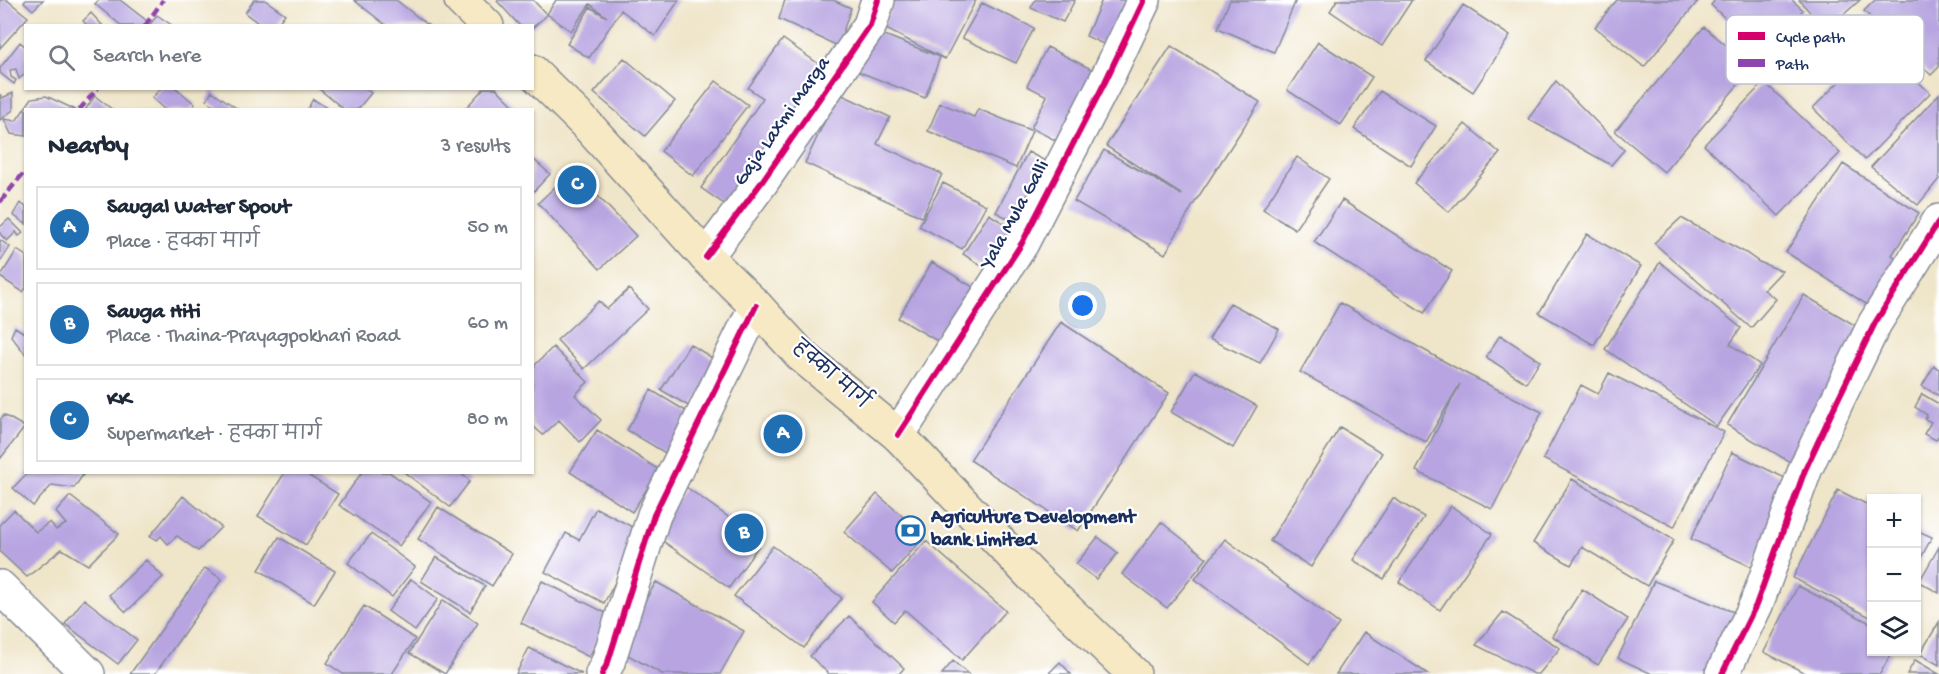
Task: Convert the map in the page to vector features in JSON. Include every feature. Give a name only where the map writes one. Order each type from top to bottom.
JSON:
[{"type":"main road","points":[[461,0],[485,24]]},
{"type":"main road","name":"हक्का मार्ग","points":[[534,73],[588,126],[706,257],[802,356],[898,435],[1032,576],[1134,674]]},
{"type":"street","name":"Gaja Laxmi Marga","points":[[706,257],[761,183],[870,24],[878,0]]},
{"type":"street","name":"Yala Mula Galli","points":[[898,435],[1023,243],[1144,0]]},
{"type":"street","points":[[1722,674],[1756,605],[1805,470],[1837,401],[1875,323],[1939,221]]},
{"type":"street","points":[[602,674],[608,662],[654,515],[756,306]]},
{"type":"street","points":[[0,587],[88,674]]},
{"type":"building","points":[[0,0],[7,0],[28,17],[0,48]]},
{"type":"building","points":[[43,0],[33,10],[24,2]]},
{"type":"building","points":[[99,0],[120,0],[147,21],[145,24],[120,24],[95,4]]},
{"type":"building","points":[[254,0],[265,0],[285,14],[278,24],[259,24],[245,13]]},
{"type":"building","points":[[354,0],[396,0],[426,24],[384,24]]},
{"type":"building","points":[[533,0],[547,15],[534,26],[534,24],[518,24],[497,1]]},
{"type":"building","points":[[556,0],[679,0],[655,36],[621,10],[589,58],[567,44],[590,7],[607,17],[590,4],[571,31],[547,14]]},
{"type":"building","points":[[785,0],[833,0],[851,8],[838,46],[779,19]]},
{"type":"building","points":[[895,0],[976,0],[945,59],[882,27]]},
{"type":"building","points":[[1035,0],[1075,0],[1063,22],[1031,8]]},
{"type":"building","points":[[1102,0],[1138,0],[1116,50],[1086,36]]},
{"type":"building","points":[[1230,0],[1296,0],[1274,52],[1218,28]]},
{"type":"building","points":[[1337,0],[1412,0],[1382,46],[1330,11]]},
{"type":"building","points":[[1617,0],[1699,0],[1644,67],[1595,27]]},
{"type":"building","points":[[1715,0],[1792,0],[1803,10],[1798,15],[1726,15],[1726,19],[1711,5]]},
{"type":"building","points":[[1799,0],[1860,0],[1843,15],[1812,15]]},
{"type":"building","points":[[1875,0],[1939,0],[1939,67],[1931,75],[1924,68],[1924,15],[1868,15],[1864,11]]},
{"type":"building","points":[[982,3],[1034,28],[1016,63],[962,38]]},
{"type":"building","points":[[1463,5],[1510,36],[1473,92],[1426,61]]},
{"type":"building","points":[[91,13],[101,24],[86,24],[83,21]]},
{"type":"building","points":[[157,15],[170,24],[150,24]]},
{"type":"building","points":[[1704,27],[1726,45],[1726,84],[1739,84],[1664,172],[1615,131]]},
{"type":"building","points":[[872,30],[940,57],[925,98],[857,71]]},
{"type":"building","points":[[783,39],[830,72],[733,210],[701,188],[763,98],[748,88]]},
{"type":"building","points":[[20,42],[24,45],[24,75],[19,79],[16,69],[10,70],[11,77],[16,80],[14,84],[0,73],[0,68]]},
{"type":"building","points":[[1318,42],[1372,77],[1341,125],[1287,90]]},
{"type":"building","points":[[1171,46],[1260,102],[1195,202],[1165,254],[1074,201],[1104,150],[1182,195],[1106,146]]},
{"type":"building","points":[[1047,47],[1101,74],[1065,145],[1031,128],[1047,96],[1027,86]]},
{"type":"building","points":[[624,58],[675,101],[645,136],[594,93]]},
{"type":"building","points":[[716,81],[748,105],[693,176],[661,151]]},
{"type":"building","points":[[1556,81],[1624,150],[1611,165],[1528,119]]},
{"type":"building","points":[[1762,84],[1766,84],[1840,153],[1779,216],[1704,145]]},
{"type":"building","points":[[1837,84],[1921,84],[1930,93],[1865,160],[1813,108]]},
{"type":"building","points":[[159,90],[178,90],[195,104],[192,108],[163,108],[152,98]]},
{"type":"building","points":[[320,90],[367,90],[371,93],[359,108],[343,108]]},
{"type":"building","points":[[482,90],[498,90],[516,108],[466,108]]},
{"type":"building","points":[[212,91],[236,108],[218,108],[206,100]]},
{"type":"building","points":[[1380,91],[1436,126],[1411,166],[1354,129]]},
{"type":"building","points":[[13,93],[13,110],[0,120],[0,94],[2,98]]},
{"type":"building","points":[[838,93],[890,117],[877,144],[942,174],[922,217],[805,163]]},
{"type":"building","points":[[1939,94],[1939,179],[1918,205],[1871,167]]},
{"type":"building","points":[[46,96],[72,108],[25,108],[32,98]]},
{"type":"building","points":[[95,96],[110,108],[86,108]]},
{"type":"building","points":[[313,99],[327,108],[308,108]]},
{"type":"building","points":[[940,103],[974,117],[978,109],[1032,131],[1016,168],[928,131]]},
{"type":"building","points":[[24,110],[24,136],[11,134],[4,119],[16,121]]},
{"type":"building","points":[[1465,124],[1500,153],[1449,212],[1414,183]]},
{"type":"building","points":[[1028,152],[1057,167],[1024,227],[996,212]]},
{"type":"building","points":[[1297,157],[1329,179],[1295,229],[1263,209]]},
{"type":"building","points":[[534,160],[550,174],[534,191]]},
{"type":"building","points":[[1843,164],[1919,213],[1892,255],[1908,266],[1878,312],[1786,252]]},
{"type":"building","points":[[573,170],[636,236],[600,269],[538,203]]},
{"type":"building","points":[[943,183],[986,205],[962,249],[919,226]]},
{"type":"building","points":[[1342,200],[1452,271],[1424,313],[1314,242]]},
{"type":"building","points":[[20,203],[24,206],[24,223],[13,215]]},
{"type":"building","points":[[989,214],[1019,233],[992,273],[963,254]]},
{"type":"building","points":[[1681,218],[1759,262],[1782,271],[1764,290],[1776,299],[1751,328],[1654,243]]},
{"type":"building","points":[[9,219],[23,233],[19,236],[16,232],[7,241],[0,234],[0,227]]},
{"type":"building","points":[[1587,234],[1641,266],[1594,345],[1539,313]]},
{"type":"building","points":[[0,240],[10,247],[0,262]]},
{"type":"building","points":[[17,250],[24,255],[23,292],[0,277]]},
{"type":"building","points":[[932,262],[973,287],[939,342],[898,318]]},
{"type":"building","points":[[1660,262],[1741,328],[1730,344],[1760,365],[1717,426],[1605,349]]},
{"type":"building","points":[[629,289],[648,309],[584,369],[557,340],[599,301],[607,309]]},
{"type":"building","points":[[1804,295],[1868,333],[1790,462],[1727,425]]},
{"type":"building","points":[[1230,303],[1279,329],[1260,363],[1209,339]]},
{"type":"building","points":[[1340,303],[1465,373],[1542,412],[1492,509],[1416,471],[1460,384],[1426,442],[1300,372]]},
{"type":"building","points":[[1061,322],[1169,393],[1078,531],[970,460]]},
{"type":"building","points":[[15,327],[24,333],[24,352],[11,336]]},
{"type":"building","points":[[1500,335],[1540,361],[1526,383],[1486,357]]},
{"type":"building","points":[[690,344],[720,363],[692,408],[661,390]]},
{"type":"building","points":[[553,347],[588,382],[575,395],[601,420],[580,442],[559,420],[543,435],[534,427],[534,366]]},
{"type":"building","points":[[1934,366],[1939,369],[1939,396],[1922,386]]},
{"type":"building","points":[[1195,371],[1257,406],[1233,448],[1171,412]]},
{"type":"building","points":[[1609,373],[1724,432],[1674,527],[1543,459],[1581,385],[1598,394]]},
{"type":"building","points":[[651,390],[696,417],[672,457],[627,430]]},
{"type":"building","points":[[1922,394],[1939,404],[1939,435],[1936,440],[1924,434],[1931,422],[1925,419],[1927,415],[1915,407]]},
{"type":"building","points":[[4,415],[24,428],[0,459],[0,420]]},
{"type":"building","points":[[1340,427],[1382,453],[1311,567],[1270,541]]},
{"type":"building","points":[[597,430],[659,470],[632,512],[570,472]]},
{"type":"building","points":[[1732,452],[1793,482],[1752,567],[1691,539]]},
{"type":"building","points":[[26,474],[84,474],[74,488],[52,485],[33,506],[13,488]]},
{"type":"building","points":[[284,474],[306,474],[338,494],[306,545],[258,516]]},
{"type":"building","points":[[361,474],[392,474],[431,502],[399,546],[339,505]]},
{"type":"building","points":[[407,474],[461,474],[470,481],[450,507]]},
{"type":"building","points":[[1572,479],[1674,540],[1647,586],[1582,547],[1571,565],[1533,543]]},
{"type":"building","points":[[686,487],[762,541],[729,588],[653,534]]},
{"type":"building","points":[[1838,490],[1867,504],[1867,615],[1793,578]]},
{"type":"building","points":[[877,494],[925,536],[892,573],[844,532]]},
{"type":"building","points":[[70,496],[119,534],[88,565],[62,549],[27,577],[0,552],[0,524],[14,510],[36,532],[50,522],[56,530],[66,524],[56,512]]},
{"type":"building","points":[[183,496],[221,527],[198,551],[177,536],[168,544],[161,536],[157,540],[150,536]]},
{"type":"building","points":[[1393,498],[1424,517],[1384,579],[1353,560]]},
{"type":"building","points":[[1451,506],[1492,534],[1440,610],[1399,582]]},
{"type":"building","points":[[438,507],[512,554],[492,586],[418,539]]},
{"type":"building","points":[[596,508],[642,532],[604,603],[545,572],[566,533],[579,540]]},
{"type":"building","points":[[1161,522],[1207,558],[1167,608],[1122,574]]},
{"type":"building","points":[[1921,532],[1932,537],[1921,558]]},
{"type":"building","points":[[371,534],[415,567],[392,597],[348,563]]},
{"type":"building","points":[[279,537],[335,571],[314,604],[259,570]]},
{"type":"building","points":[[1098,537],[1118,553],[1096,579],[1076,564]]},
{"type":"building","points":[[1225,539],[1339,624],[1309,664],[1195,579]]},
{"type":"building","points":[[926,541],[1006,611],[962,660],[905,610],[894,622],[872,602]]},
{"type":"building","points":[[773,546],[842,598],[804,648],[734,596]]},
{"type":"building","points":[[1939,547],[1939,593],[1921,583],[1921,578]]},
{"type":"building","points":[[436,557],[485,586],[470,612],[421,581]]},
{"type":"building","points":[[146,560],[163,577],[126,612],[109,595]]},
{"type":"building","points":[[205,568],[222,579],[155,674],[130,674]]},
{"type":"building","points":[[411,579],[438,599],[415,631],[388,611]]},
{"type":"building","points":[[542,581],[610,615],[589,657],[521,623]]},
{"type":"building","points":[[1654,581],[1744,616],[1717,674],[1652,674],[1618,658]]},
{"type":"building","points":[[656,582],[744,631],[720,674],[662,674],[617,649]]},
{"type":"building","points":[[1798,586],[1867,621],[1867,656],[1890,656],[1880,674],[1807,674],[1764,652]]},
{"type":"building","points":[[1582,589],[1628,619],[1598,665],[1552,636]]},
{"type":"building","points":[[84,599],[137,640],[118,664],[65,624]]},
{"type":"building","points":[[443,600],[478,623],[445,674],[409,653]]},
{"type":"building","points":[[364,606],[415,639],[392,674],[343,674],[327,663]]},
{"type":"building","points":[[1503,612],[1560,648],[1539,674],[1534,674],[1476,645]]},
{"type":"building","points":[[849,616],[904,668],[899,674],[829,674],[810,656]]},
{"type":"building","points":[[1939,622],[1939,665],[1921,655]]},
{"type":"building","points":[[1364,632],[1428,674],[1336,674]]},
{"type":"building","points":[[529,648],[582,674],[516,674]]},
{"type":"building","points":[[1915,660],[1939,674],[1907,674]]},
{"type":"building","points":[[953,661],[968,674],[942,674]]},
{"type":"building","points":[[1060,662],[1071,674],[1048,674]]},
{"type":"marked path","points":[[146,24],[163,0]]},
{"type":"marked path","points":[[81,108],[96,90]]},
{"type":"marked path","points":[[0,202],[24,172]]},
{"type":"cycle path","points":[[706,257],[761,183],[870,25],[878,0]]},
{"type":"cycle path","points":[[898,435],[1022,243],[1105,82],[1144,0]]},
{"type":"cycle path","points":[[1722,674],[1756,605],[1805,470],[1837,401],[1875,323],[1939,221]]},
{"type":"cycle path","points":[[602,674],[608,662],[654,515],[756,306]]},
{"type":"place","name":"KK","points":[[577,185]]},
{"type":"place","name":"Saugal Water Spout","points":[[783,434]]},
{"type":"place","name":"Agriculture Development bank Limited","points":[[910,530]]},
{"type":"place","name":"Sauga Hiti","points":[[744,533]]}]
